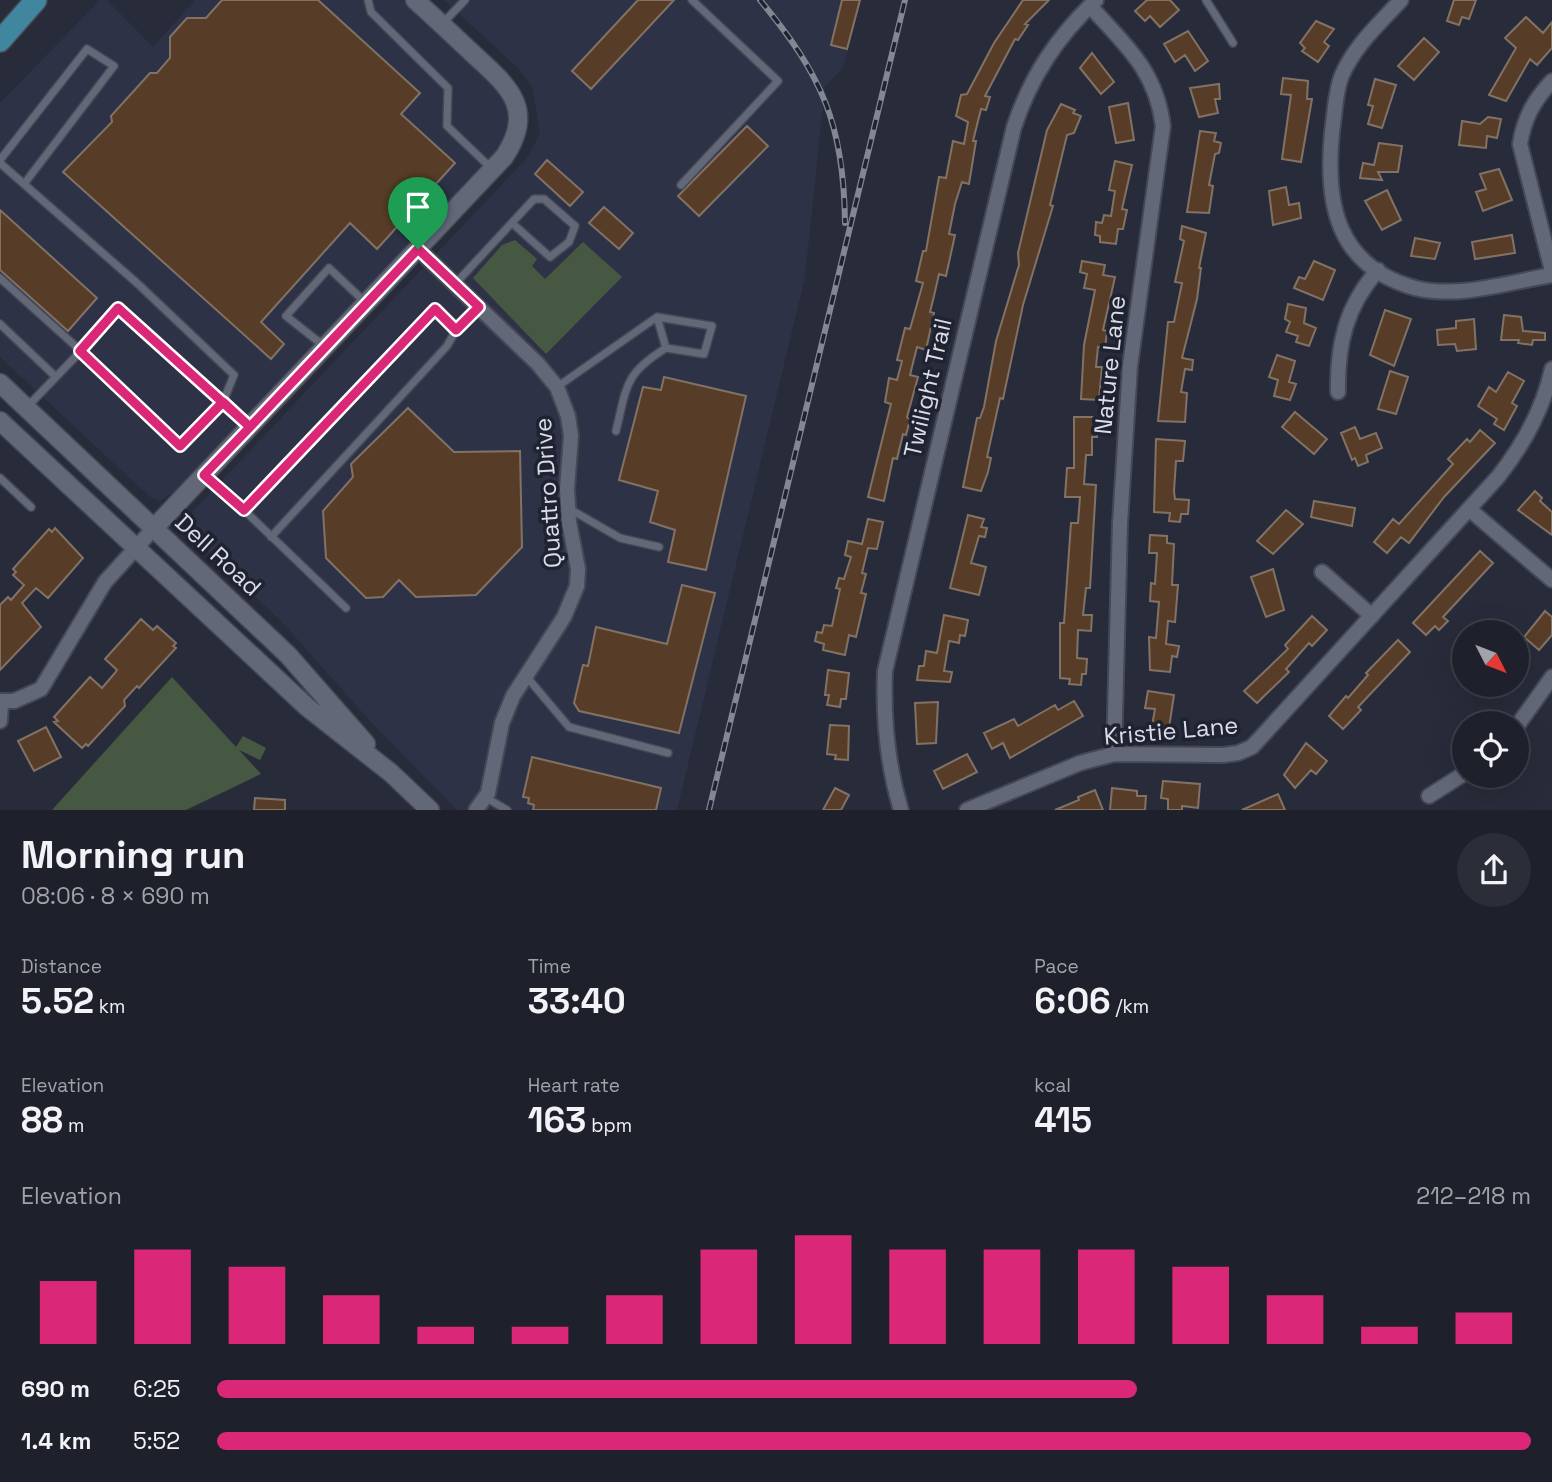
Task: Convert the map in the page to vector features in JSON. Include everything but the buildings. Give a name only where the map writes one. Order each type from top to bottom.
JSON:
[{"type":"main road","points":[[0,32],[34,0]]},
{"type":"main road","points":[[0,41],[34,0]]},
{"type":"street","points":[[0,720],[1,702],[29,697],[41,689],[105,582],[513,144],[519,120],[512,92],[415,0]]},
{"type":"street","points":[[1401,0],[1359,46],[1341,78],[1329,162],[1333,210],[1342,232],[1356,251],[1378,270],[1416,288],[1440,291],[1552,273],[1520,144],[1523,124],[1532,106],[1552,81]]},
{"type":"street","name":"Nature Lane","points":[[1093,3],[1147,73],[1160,99],[1163,126],[1130,366],[1120,523],[1114,754]]},
{"type":"street","name":"Twilight Trail","points":[[901,810],[887,747],[884,709],[886,671],[896,620],[1014,127],[1024,95],[1059,38],[1093,3]]},
{"type":"street","name":"Quattro Drive","points":[[418,249],[557,387],[568,416],[571,436],[568,508],[578,569],[577,586],[564,617],[525,676],[502,723],[485,797],[476,810]]},
{"type":"street","points":[[1338,392],[1340,345],[1346,322],[1356,300],[1378,270]]},
{"type":"street","name":"Kristie Lane","points":[[967,810],[1080,763],[1114,754],[1223,755],[1252,747],[1469,509],[1519,450],[1535,421],[1552,369]]},
{"type":"street","name":"Dell Road","points":[[0,383],[288,655],[391,773]]},
{"type":"street","name":"Dell Road","points":[[0,421],[307,707],[391,773],[430,810]]},
{"type":"street","points":[[1469,509],[1552,580]]},
{"type":"street","points":[[1322,572],[1372,616]]},
{"type":"street","points":[[1528,711],[1552,677]]},
{"type":"street","points":[[1429,796],[1452,781]]},
{"type":"lane","points":[[368,0],[371,12],[448,88],[447,125],[492,169]]},
{"type":"lane","points":[[441,25],[465,0]]},
{"type":"lane","points":[[681,185],[778,80],[692,0]]},
{"type":"lane","points":[[1206,0],[1233,43]]},
{"type":"lane","points":[[0,278],[180,446],[223,402],[234,375],[138,284],[24,184],[0,162],[87,49],[114,66],[24,184]]},
{"type":"lane","points":[[455,284],[534,199],[544,199],[575,226],[569,243],[550,257],[512,223]]},
{"type":"lane","points":[[326,347],[286,316],[329,268],[367,303]]},
{"type":"lane","points":[[271,537],[447,346],[456,330],[479,307]]},
{"type":"lane","points":[[27,408],[118,308],[250,427]]},
{"type":"lane","points":[[244,510],[435,309],[456,330]]},
{"type":"lane","points":[[557,387],[657,317],[712,326],[704,354],[666,348],[641,363],[631,375],[616,431]]},
{"type":"lane","points":[[657,317],[666,348]]},
{"type":"lane","points":[[0,324],[56,377]]},
{"type":"lane","points":[[204,475],[346,608]]},
{"type":"lane","points":[[0,478],[31,507]]},
{"type":"lane","points":[[568,508],[620,538],[659,547]]},
{"type":"lane","points":[[525,676],[569,727],[668,753]]},
{"type":"lane","points":[[485,797],[507,810]]},
{"type":"shaded area","points":[[100,0],[107,0],[153,47],[195,0],[403,0],[502,91],[510,108],[510,125],[506,140],[498,150],[174,492],[160,501],[150,497],[0,357],[0,103]]},
{"type":"shaded area","points":[[444,0],[861,0],[843,68],[825,86],[805,277],[677,810],[457,810],[370,721],[281,621],[189,534],[193,511],[527,158],[540,133],[532,86],[517,67]]},
{"type":"green space","points":[[515,240],[537,259],[532,266],[545,279],[583,242],[622,277],[546,354],[473,278],[502,245]]},
{"type":"green space","points":[[172,677],[236,747],[243,736],[266,748],[260,760],[239,750],[261,774],[186,810],[52,810]]},
{"type":"railway","points":[[760,0],[799,53],[825,102],[840,157],[845,223]]},
{"type":"railway","points":[[709,810],[905,0]]},
{"type":"route","points":[[418,249],[250,427],[118,308],[80,351],[180,446],[223,402],[250,427],[204,475],[244,510],[435,309],[456,330],[479,307],[418,249]]}]
